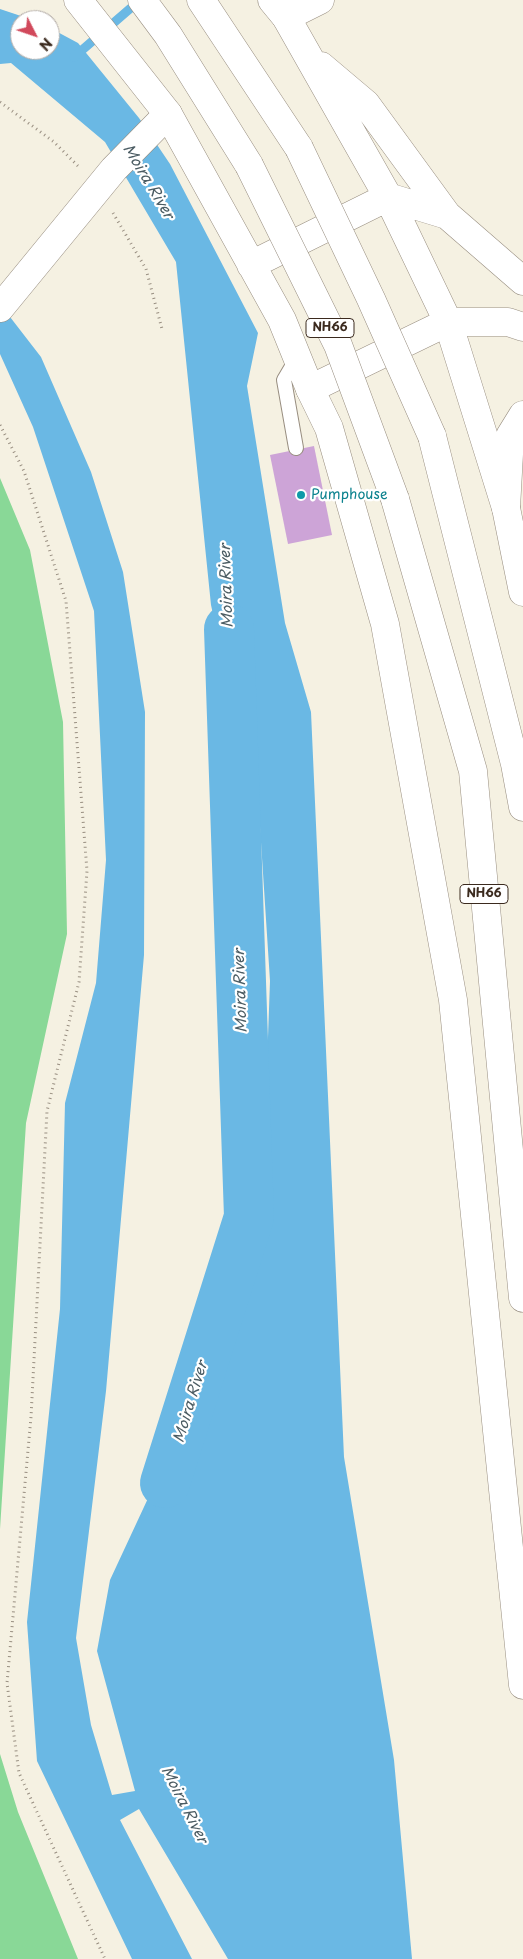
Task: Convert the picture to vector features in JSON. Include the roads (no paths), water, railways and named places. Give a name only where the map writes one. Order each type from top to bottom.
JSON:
[{"type":"main road","points":[[78,0],[114,45],[159,122],[251,265],[282,320],[310,389],[329,428],[384,624],[453,1000],[523,1685]]},
{"type":"main road","name":"NH66","points":[[142,0],[168,35],[249,164],[338,344],[395,499],[474,770],[523,1298]]},
{"type":"main road","points":[[201,0],[299,148],[371,299],[432,436],[516,764],[523,807]]},
{"type":"main road","points":[[320,0],[279,8],[388,196],[448,322],[506,508],[523,592]]},
{"type":"main road","points":[[306,54],[366,104],[447,215],[523,281]]},
{"type":"main road","points":[[0,308],[114,169],[159,122]]},
{"type":"main road","points":[[251,265],[388,196],[447,215]]},
{"type":"main road","points":[[310,389],[448,322],[508,322],[523,327]]},
{"type":"main road","points":[[506,508],[510,436],[523,415]]},
{"type":"lane","points":[[296,448],[284,380],[297,357]]},
{"type":"water","points":[[0,9],[10,12],[10,60],[60,60],[60,33],[78,43],[139,118],[170,164],[258,333],[247,386],[285,623],[311,712],[344,1457],[394,1760],[412,1959],[228,1959],[139,1809],[120,1820],[192,1959],[132,1959],[37,1761],[27,1622],[60,1309],[65,1103],[96,983],[106,860],[94,611],[33,427],[0,354],[0,304],[41,357],[91,472],[123,572],[145,712],[144,955],[106,1391],[76,1638],[91,1725],[112,1795],[135,1791],[97,1651],[110,1580],[217,1350],[262,1205],[270,981],[260,827],[211,605],[176,262],[105,142],[11,63],[0,64]]},
{"type":"waterway","points":[[74,57],[140,0]]},
{"type":"waterway","name":"Moira River","points":[[165,1483],[249,1217],[229,629]]},
{"type":"place","name":"Pumphouse","points":[[301,495]]}]
